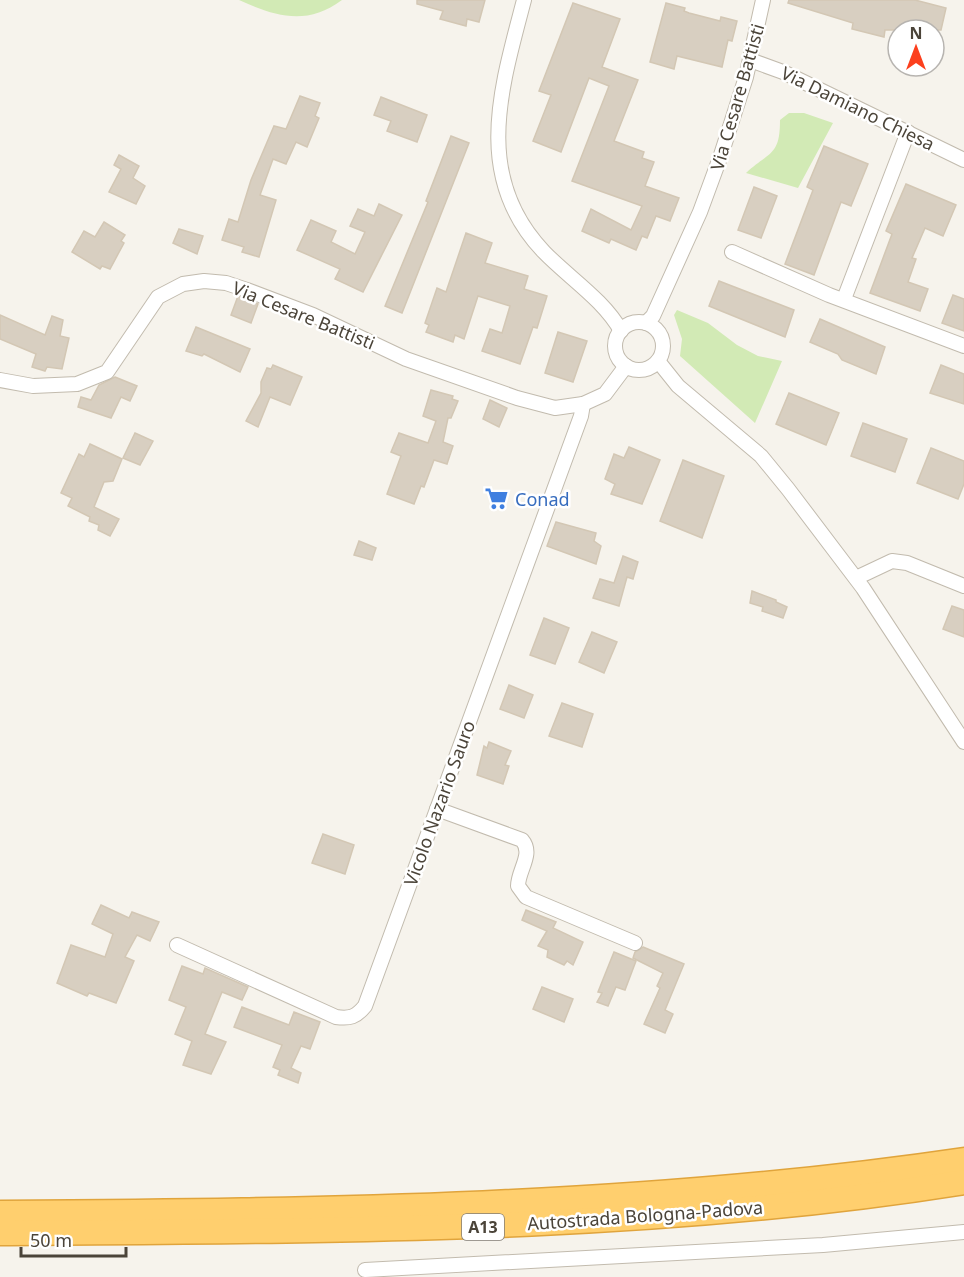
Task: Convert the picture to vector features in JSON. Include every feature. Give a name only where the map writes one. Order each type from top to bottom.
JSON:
[{"type":"highway","name":"Autostrada Bologna-Padova","points":[[0,1213],[240,1211],[469,1204],[716,1189],[964,1160]]},
{"type":"highway","name":"Autostrada Bologna-Padova","points":[[0,1233],[479,1227],[718,1211],[964,1182]]},
{"type":"street","points":[[524,0],[504,77],[498,117],[497,150],[501,174],[509,200],[524,228],[543,251],[610,316],[621,331]]},
{"type":"street","name":"Via Cesare Battisti","points":[[646,323],[653,316],[710,189],[750,60],[763,0]]},
{"type":"street","name":"Via Damiano Chiesa","points":[[750,60],[783,72],[964,160]]},
{"type":"street","points":[[844,299],[908,132]]},
{"type":"street","points":[[732,252],[964,346]]},
{"type":"street","name":"Via Cesare Battisti","points":[[0,380],[33,386],[76,384],[107,372],[158,297],[183,284],[204,281],[226,283],[247,290],[313,315],[406,358],[517,398],[555,408],[583,404],[605,394],[626,366]]},
{"type":"street","points":[[632,323],[646,323],[653,326],[662,339],[663,347],[658,361],[646,369],[626,366],[620,361],[615,345],[621,331],[632,323]]},
{"type":"street","points":[[658,361],[678,386],[761,456],[856,578],[964,742]]},
{"type":"street","name":"Vicolo Nazario Sauro","points":[[177,945],[336,1017],[347,1019],[357,1015],[365,1006],[581,417],[583,404]]},
{"type":"street","points":[[856,578],[892,561],[907,563],[964,586]]},
{"type":"street","points":[[437,809],[522,840],[527,850],[518,886],[526,897],[634,943]]},
{"type":"street","points":[[365,1270],[823,1245],[964,1232]]},
{"type":"green space","points":[[239,0],[342,0],[316,13],[291,16],[266,11]]},
{"type":"green space","points":[[789,113],[804,113],[833,123],[798,188],[746,173],[776,147],[780,120]]},
{"type":"green space","points":[[677,310],[708,323],[737,345],[758,356],[782,361],[755,423],[680,356],[682,339],[674,315]]},
{"type":"building","points":[[417,0],[485,0],[479,22],[467,19],[466,26],[440,19],[443,11],[417,4]]},
{"type":"building","points":[[789,0],[915,0],[946,8],[944,18],[886,18],[884,37],[852,29],[853,23],[788,3]]},
{"type":"building","points":[[573,3],[620,19],[602,67],[638,80],[614,141],[644,152],[642,158],[654,162],[645,186],[679,198],[670,221],[656,216],[647,238],[642,236],[636,250],[611,239],[609,243],[582,231],[591,209],[631,230],[642,206],[572,181],[609,86],[589,78],[561,152],[533,141],[551,95],[539,91]]},
{"type":"building","points":[[666,3],[685,8],[684,11],[689,13],[720,21],[721,17],[737,21],[732,41],[728,40],[722,67],[677,56],[674,69],[650,62]]},
{"type":"building","points":[[300,96],[320,103],[315,116],[319,118],[307,147],[296,142],[286,164],[273,159],[260,195],[276,200],[259,257],[242,252],[244,247],[222,240],[229,219],[238,222],[251,180],[274,126],[286,129]]},
{"type":"building","points":[[381,97],[427,115],[417,142],[387,131],[391,121],[374,115]]},
{"type":"building","points":[[451,136],[469,143],[402,313],[385,306],[428,202],[426,201]]},
{"type":"building","points":[[824,146],[868,164],[851,206],[841,202],[814,275],[785,264],[813,190],[807,187]]},
{"type":"building","points":[[119,155],[139,166],[133,178],[145,186],[136,204],[109,192],[121,169],[114,165]]},
{"type":"building","points":[[906,184],[956,205],[943,236],[925,228],[912,258],[916,259],[908,282],[928,289],[920,311],[870,293],[892,234],[886,231]]},
{"type":"building","points":[[754,187],[777,196],[761,238],[738,230]]},
{"type":"building","points":[[379,204],[402,215],[363,292],[335,279],[340,269],[297,250],[311,220],[336,231],[331,242],[355,254],[365,232],[350,226],[358,209],[374,216]]},
{"type":"building","points":[[104,222],[125,235],[121,241],[124,243],[110,269],[102,266],[100,269],[72,252],[84,231],[95,237]]},
{"type":"building","points":[[179,229],[203,236],[197,254],[173,243]]},
{"type":"building","points":[[466,233],[492,243],[485,263],[528,276],[524,289],[547,296],[537,328],[533,327],[520,364],[482,351],[490,329],[502,333],[510,306],[478,296],[464,339],[455,335],[453,342],[426,332],[429,325],[425,323],[437,288],[446,292]]},
{"type":"building","points":[[719,281],[794,310],[785,337],[709,306]]},
{"type":"building","points":[[953,295],[964,299],[964,331],[942,323]]},
{"type":"building","points":[[238,296],[258,304],[251,323],[231,315]]},
{"type":"building","points":[[0,315],[45,335],[52,316],[63,320],[60,336],[69,338],[62,369],[47,367],[45,371],[32,367],[36,354],[0,339]]},
{"type":"building","points":[[820,319],[885,347],[876,374],[842,360],[838,354],[810,342]]},
{"type":"building","points":[[196,327],[250,349],[240,372],[204,354],[202,356],[186,351]]},
{"type":"building","points":[[558,332],[587,341],[573,382],[545,373]]},
{"type":"building","points":[[273,365],[302,377],[290,405],[270,397],[258,427],[246,421],[261,393],[261,382],[267,368],[271,369]]},
{"type":"building","points":[[941,365],[964,374],[964,404],[930,393]]},
{"type":"building","points":[[115,377],[137,386],[130,401],[121,397],[111,418],[78,407],[81,397],[91,400],[99,385]]},
{"type":"building","points":[[431,390],[453,396],[452,399],[458,401],[451,418],[448,418],[443,442],[453,446],[447,464],[434,460],[424,487],[421,486],[414,504],[387,494],[401,456],[391,452],[399,433],[428,443],[436,421],[423,416]]},
{"type":"building","points":[[789,393],[839,413],[826,445],[776,424]]},
{"type":"building","points":[[490,400],[507,408],[499,427],[483,419]]},
{"type":"building","points":[[863,423],[907,439],[895,472],[851,456]]},
{"type":"building","points":[[135,433],[153,441],[140,465],[123,458]]},
{"type":"building","points":[[90,444],[122,459],[113,481],[104,482],[94,507],[119,519],[110,536],[98,530],[99,525],[89,521],[90,517],[68,506],[72,498],[61,493],[79,454],[84,457]]},
{"type":"building","points":[[629,447],[660,460],[642,504],[611,494],[615,484],[605,479],[614,454],[624,458]]},
{"type":"building","points":[[931,448],[964,461],[964,484],[958,499],[917,483]]},
{"type":"building","points":[[683,460],[724,476],[702,538],[660,521]]},
{"type":"building","points":[[556,522],[596,533],[594,541],[601,546],[596,564],[547,546]]},
{"type":"building","points":[[359,541],[376,548],[372,560],[354,555]]},
{"type":"building","points":[[623,556],[638,562],[633,579],[627,577],[619,606],[593,598],[600,579],[614,583]]},
{"type":"building","points":[[752,591],[787,607],[783,618],[762,611],[763,607],[750,603]]},
{"type":"building","points":[[952,606],[964,610],[964,637],[943,629]]},
{"type":"building","points":[[544,618],[569,628],[555,664],[530,655]]},
{"type":"building","points":[[592,632],[617,642],[604,673],[579,662]]},
{"type":"building","points":[[509,685],[533,695],[524,718],[500,709]]},
{"type":"building","points":[[562,703],[593,714],[582,747],[549,736]]},
{"type":"building","points":[[489,742],[511,751],[505,765],[509,766],[503,784],[477,775],[484,746],[487,748]]},
{"type":"building","points":[[323,834],[354,845],[345,874],[312,863]]},
{"type":"building","points":[[101,905],[129,918],[132,912],[159,922],[150,941],[137,935],[125,957],[134,961],[116,1003],[89,993],[87,996],[57,983],[71,945],[105,957],[113,934],[92,924]]},
{"type":"building","points":[[526,910],[556,922],[553,928],[583,942],[573,965],[567,961],[564,965],[547,957],[548,950],[538,946],[547,931],[522,920]]},
{"type":"building","points":[[643,947],[684,964],[665,1010],[673,1014],[665,1033],[644,1024],[660,988],[657,986],[663,973],[633,958],[635,952]]},
{"type":"building","points":[[614,952],[636,961],[625,990],[616,987],[608,1006],[597,1002],[602,993],[598,992]]},
{"type":"building","points":[[182,966],[203,974],[205,968],[248,987],[242,1000],[222,992],[205,1034],[226,1042],[211,1074],[183,1065],[192,1041],[175,1034],[186,1007],[169,1000]]},
{"type":"building","points":[[542,987],[573,999],[564,1022],[533,1009]]},
{"type":"building","points":[[242,1007],[289,1025],[294,1012],[320,1022],[310,1049],[301,1046],[291,1068],[301,1073],[298,1083],[278,1075],[280,1070],[273,1067],[282,1045],[234,1027]]},
{"type":"place","name":"Conad","points":[[497,499]]}]
